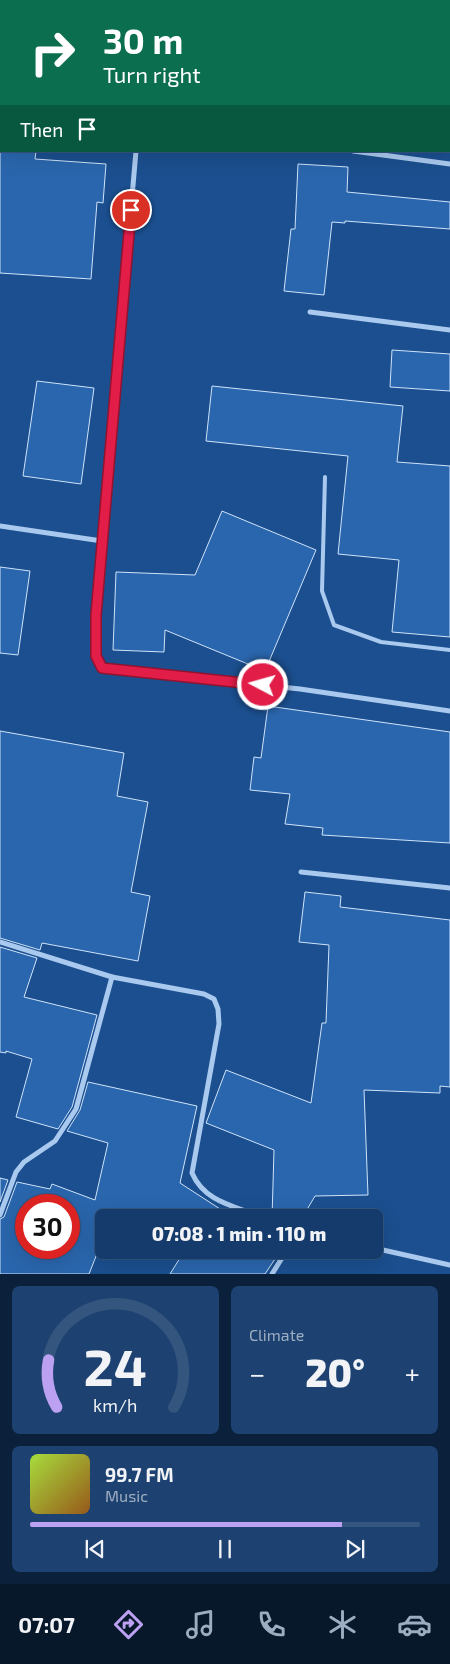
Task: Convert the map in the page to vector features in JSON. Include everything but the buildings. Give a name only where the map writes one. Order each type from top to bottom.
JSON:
[{"type":"street","points":[[136,152],[96,615],[96,656],[102,668],[300,689],[450,711]]},
{"type":"street","points":[[360,152],[450,164]]},
{"type":"street","points":[[310,312],[450,330]]},
{"type":"street","points":[[0,526],[102,541]]},
{"type":"street","points":[[301,872],[450,888]]},
{"type":"street","points":[[0,942],[112,977],[204,994],[214,999],[218,1009],[219,1024],[192,1173],[198,1186],[212,1198],[241,1209]]},
{"type":"street","points":[[0,1215],[16,1172],[24,1162],[55,1141],[76,1109],[112,977]]},
{"type":"street","points":[[383,1250],[450,1266]]},
{"type":"street","points":[[272,1274],[281,1259]]},
{"type":"lane","points":[[325,476],[322,591],[334,625],[381,642],[450,650]]},
{"type":"route","points":[[131,210],[96,615],[96,656],[102,668],[263,685]]}]
